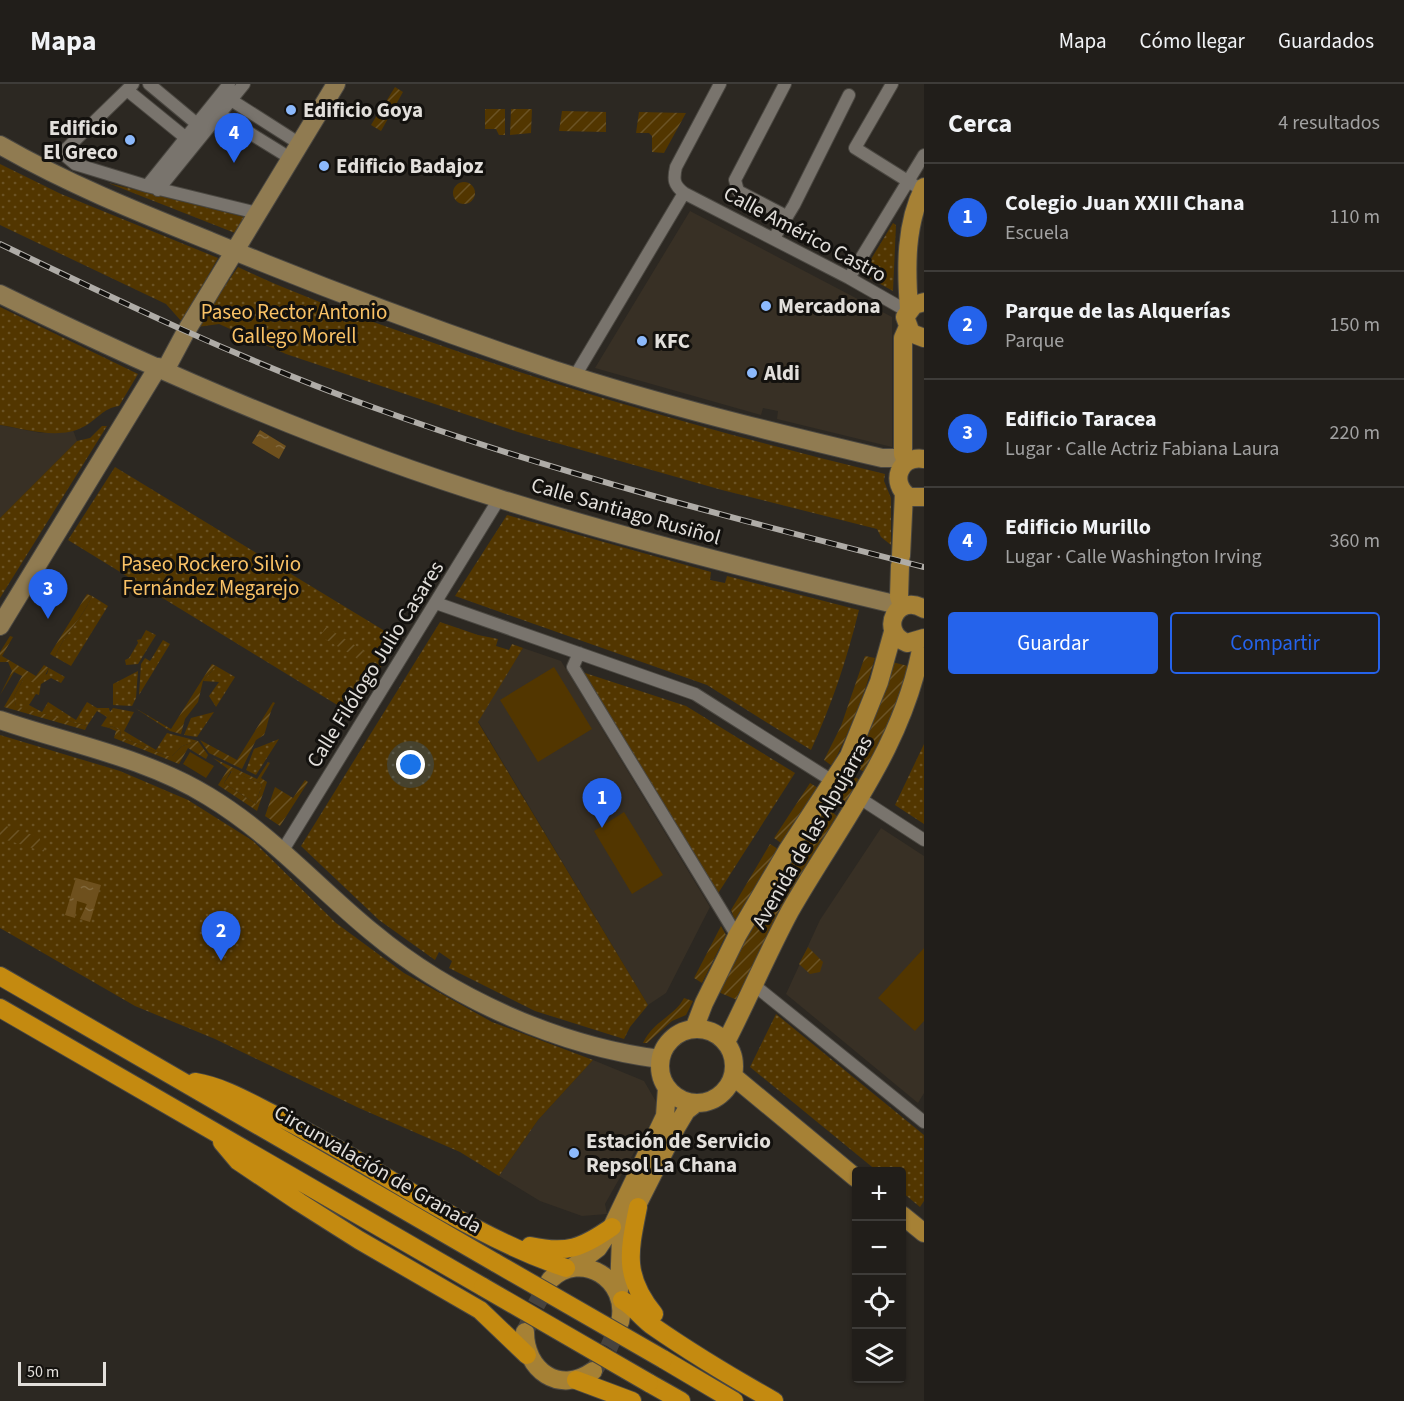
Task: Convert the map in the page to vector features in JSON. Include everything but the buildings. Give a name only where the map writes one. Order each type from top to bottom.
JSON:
[{"type":"highway","name":"Circunvalación de Granada","points":[[0,976],[734,1401]]},
{"type":"highway","points":[[0,1008],[681,1401]]},
{"type":"highway","points":[[179,1079],[213,1085],[298,1127],[519,1251],[570,1268]]},
{"type":"highway","points":[[215,1133],[238,1161],[359,1240],[480,1310],[500,1326],[527,1355]]},
{"type":"highway","points":[[638,1207],[630,1246],[630,1270],[635,1287],[653,1313],[699,1356]]},
{"type":"highway","points":[[480,1229],[530,1246],[568,1250],[588,1243],[612,1227]]},
{"type":"highway","points":[[621,1296],[651,1325],[774,1401]]},
{"type":"highway","points":[[576,1380],[632,1401]]},
{"type":"main road","points":[[918,186],[907,249],[915,336],[924,338]]},
{"type":"main road","points":[[912,313],[903,338],[904,463],[898,482],[904,493],[899,597],[900,607],[914,604],[924,609]]},
{"type":"main road","points":[[904,493],[915,499],[924,498]]},
{"type":"main road","name":"Avenida de las Alpujarras","points":[[694,1029],[704,1003],[737,936],[787,851],[834,782],[866,720],[893,632],[892,620],[900,607]]},
{"type":"main road","points":[[893,632],[907,643],[924,638]]},
{"type":"main road","name":"Avenida de las Alpujarras","points":[[726,1042],[790,913],[861,799],[894,732],[924,638]]},
{"type":"main road","points":[[694,1029],[707,1030],[726,1042],[734,1061],[733,1076],[721,1095],[710,1101],[695,1104],[680,1100],[667,1088],[659,1072],[660,1059],[672,1038],[694,1029]]},
{"type":"main road","points":[[733,1076],[852,1175]]},
{"type":"main road","points":[[550,1281],[598,1248],[612,1227],[665,1116],[667,1088]]},
{"type":"main road","points":[[620,1322],[621,1237],[677,1126],[686,1111],[695,1104]]},
{"type":"main road","points":[[906,1218],[923,1229]]},
{"type":"main road","points":[[570,1268],[600,1273],[621,1296]]},
{"type":"main road","points":[[525,1332],[527,1355],[540,1371],[551,1377],[576,1380],[593,1371]]},
{"type":"street","points":[[149,84],[197,124]]},
{"type":"street","points":[[152,188],[186,138],[229,84]]},
{"type":"street","points":[[152,188],[244,84]]},
{"type":"street","points":[[0,626],[186,331],[336,84]]},
{"type":"street","points":[[575,376],[684,193],[676,187],[674,179],[676,167],[720,84]]},
{"type":"street","points":[[785,84],[735,180],[735,186],[738,191],[786,216]]},
{"type":"street","points":[[892,84],[855,148],[918,186]]},
{"type":"street","points":[[186,138],[130,87],[62,153],[75,164],[152,188],[257,213]]},
{"type":"street","points":[[774,238],[849,95]]},
{"type":"street","points":[[231,100],[295,151]]},
{"type":"street","points":[[219,114],[295,151]]},
{"type":"street","points":[[0,145],[83,190],[233,252],[401,317],[575,376],[739,424],[904,463]]},
{"type":"street","points":[[849,278],[918,186],[924,155]]},
{"type":"street","name":"Calle Américo Castro","points":[[684,193],[774,238],[912,313]]},
{"type":"street","name":"Calle Santiago Rusiñol","points":[[7,297],[31,299],[164,365],[306,419],[336,433],[345,445],[499,499],[602,529],[900,607]]},
{"type":"street","name":"Calle Filólogo Julio Casares","points":[[283,850],[499,499]]},
{"type":"street","points":[[436,603],[695,694],[834,782]]},
{"type":"street","points":[[579,653],[573,667],[737,936]]},
{"type":"street","points":[[0,720],[90,746],[160,771],[207,795],[247,821],[283,850],[374,934],[451,985],[539,1027],[588,1044],[660,1059]]},
{"type":"street","points":[[861,799],[924,840]]},
{"type":"street","points":[[754,986],[924,1122]]},
{"type":"shaded area","points":[[690,211],[892,317],[892,447],[777,419],[778,411],[763,408],[761,415],[595,368]]},
{"type":"shaded area","points":[[0,425],[41,433],[73,430],[77,441],[0,518]]},
{"type":"shaded area","points":[[523,648],[561,661],[710,907],[666,993],[648,1005],[478,721]]},
{"type":"shaded area","points":[[881,828],[924,856],[924,1093],[918,1103],[786,994],[820,920]]},
{"type":"shaded area","name":"Estación de Servicio Repsol La Chana","points":[[593,1060],[644,1081],[658,1105],[658,1110],[605,1204],[607,1214],[582,1216],[540,1201],[499,1176],[538,1120]]},
{"type":"green space","points":[[395,87],[403,92],[381,131],[371,125],[380,110],[387,110],[387,100]]},
{"type":"green space","points":[[485,109],[505,109],[505,135],[499,135],[496,129],[485,129]]},
{"type":"green space","points":[[511,109],[532,109],[531,133],[510,135]]},
{"type":"green space","points":[[562,111],[606,112],[606,132],[559,131]]},
{"type":"green space","points":[[639,112],[686,113],[664,153],[652,152],[652,136],[649,133],[636,133]]},
{"type":"green space","name":"Paseo Rector Antonio Gallego Morell","points":[[0,164],[61,194],[218,258],[182,322],[166,304],[0,225]]},
{"type":"green space","points":[[464,182],[472,185],[475,193],[472,201],[464,204],[456,201],[453,193],[456,185]]},
{"type":"green space","points":[[108,183],[244,217],[235,233]]},
{"type":"green space","points":[[893,223],[896,225],[893,291],[862,274]]},
{"type":"green space","name":"Paseo Rector Antonio Gallego Morell","points":[[238,267],[356,316],[541,379],[769,445],[885,474],[884,481],[891,498],[891,545],[881,537],[877,529],[722,490],[518,432],[286,354],[219,324],[197,327]]},
{"type":"green space","points":[[0,307],[138,374],[119,406],[109,409],[83,427],[63,433],[0,425]]},
{"type":"green space","points":[[102,426],[107,426],[0,598],[0,518],[77,441],[90,438]]},
{"type":"green space","name":"Paseo Rockero Silvio Fernández Megarejo","points":[[115,467],[398,639],[352,714],[68,540]]},
{"type":"green space","points":[[507,515],[711,572],[710,580],[725,583],[727,576],[859,610],[826,716],[811,750],[707,685],[455,596]]},
{"type":"green space","points":[[87,594],[92,596],[84,612],[63,641],[55,657],[50,654]]},
{"type":"green space","points":[[92,596],[108,606],[71,666],[55,657]]},
{"type":"green space","points":[[440,622],[498,639],[496,646],[509,650],[512,644],[523,648],[478,722],[648,1005],[630,1027],[624,1039],[535,1011],[449,968],[452,961],[439,952],[435,960],[379,920],[301,846]]},
{"type":"green space","points":[[326,627],[364,651],[359,659],[320,636]]},
{"type":"green space","points":[[146,630],[156,635],[138,664],[126,665],[125,660],[129,658],[138,643],[137,640],[141,639]]},
{"type":"green space","points":[[10,636],[13,637],[2,656],[36,676],[44,665],[49,668],[43,679],[37,683],[23,680],[14,696],[16,706],[87,726],[85,730],[4,707],[22,676],[14,672],[0,695],[12,671],[8,662],[0,662],[0,652]]},
{"type":"green space","points":[[163,640],[170,644],[139,695],[141,664],[145,658],[150,661]]},
{"type":"green space","points":[[865,656],[875,658],[856,713],[832,766],[824,760],[841,726]]},
{"type":"green space","points":[[892,662],[908,666],[899,698],[867,774],[853,765],[872,726]]},
{"type":"green space","points":[[212,664],[216,666],[203,681],[198,702],[185,719],[181,734],[170,731],[135,708],[171,729]]},
{"type":"green space","points":[[216,666],[235,677],[216,707],[209,696],[219,682],[203,681]]},
{"type":"green space","points":[[554,667],[592,729],[538,762],[500,700]]},
{"type":"green space","points":[[49,668],[65,677],[61,683],[51,678],[41,684],[39,695],[36,694],[29,705],[42,712],[48,702],[76,720],[87,702],[97,708],[109,708],[110,712],[113,708],[134,712],[124,731],[156,750],[167,733],[198,741],[182,746],[172,756],[167,756],[121,737],[120,730],[111,726],[109,728],[101,726],[107,717],[97,711],[87,726],[16,707],[14,696],[23,680],[47,674]]},
{"type":"green space","points":[[138,671],[136,698],[132,706],[113,705],[113,684]]},
{"type":"green space","points":[[582,672],[686,706],[795,773],[717,895]]},
{"type":"green space","points":[[273,702],[275,703],[264,735],[256,740],[242,769],[209,753],[200,740],[237,760]]},
{"type":"green space","points":[[214,712],[197,737],[184,735],[191,718]]},
{"type":"green space","points":[[111,726],[120,730],[121,737],[167,756],[172,756],[182,746],[198,741],[208,755],[206,759],[188,748],[179,764],[114,738],[116,731],[109,728]]},
{"type":"green space","points":[[0,735],[120,771],[188,800],[253,841],[336,923],[404,973],[492,1022],[593,1060],[538,1120],[499,1176],[460,1152],[359,1108],[215,1039],[135,1006],[0,928]]},
{"type":"green space","points":[[279,739],[256,775],[246,770],[254,749]]},
{"type":"green space","points":[[924,744],[924,824],[895,805]]},
{"type":"green space","points":[[190,752],[214,766],[206,778],[183,764]]},
{"type":"green space","points":[[213,758],[257,779],[268,762],[270,763],[261,778],[267,782],[257,811],[218,785],[228,769]],"holes":[[[231,771],[262,784],[256,804],[224,783]]]},
{"type":"green space","points":[[232,771],[262,784],[256,804],[224,783]]},
{"type":"green space","points":[[848,774],[863,781],[845,811],[830,800]]},
{"type":"green space","points":[[305,780],[308,782],[280,826],[265,816],[275,787],[293,798]]},
{"type":"green space","points":[[810,783],[818,788],[781,843],[774,838]]},
{"type":"green space","points":[[825,807],[841,819],[737,1000],[716,991],[744,937]]},
{"type":"green space","points":[[624,812],[663,875],[632,894],[594,831]]},
{"type":"green space","points":[[0,824],[39,837],[45,852],[0,838]]},
{"type":"green space","points":[[770,844],[778,849],[735,920],[731,910]]},
{"type":"green space","points":[[721,926],[726,935],[702,983],[694,978]]},
{"type":"green space","points":[[808,947],[823,962],[820,972],[810,974],[799,964]]},
{"type":"green space","points":[[924,948],[924,1021],[915,1031],[878,998]]},
{"type":"green space","points":[[684,998],[693,1001],[686,1015],[672,1021],[647,1043],[643,1043],[652,1029],[675,1010]]},
{"type":"green space","points":[[776,1014],[924,1135],[924,1201],[920,1207],[906,1195],[906,1167],[872,1167],[750,1067]]},
{"type":"water","points":[[260,430],[286,446],[279,459],[252,443]]},
{"type":"water","points":[[76,878],[101,885],[90,922],[80,919],[87,904],[77,901],[75,918],[65,915]]},
{"type":"tunnel","points":[[526,1330],[536,1305],[550,1280]]},
{"type":"tunnel","points":[[594,1370],[609,1347],[620,1322]]},
{"type":"railway","points":[[0,244],[139,310],[279,371],[442,432],[647,494],[924,567]]},
{"type":"place","name":"Edificio Goya","points":[[291,110]]},
{"type":"place","name":"Edificio El Greco","points":[[130,140]]},
{"type":"place","name":"Edificio Murillo","points":[[234,163]]},
{"type":"place","name":"Edificio Badajoz","points":[[324,166]]},
{"type":"place","name":"Mercadona","points":[[766,306]]},
{"type":"place","name":"KFC","points":[[642,341]]},
{"type":"place","name":"Aldi","points":[[752,373]]},
{"type":"place","name":"Edificio Taracea","points":[[48,619]]},
{"type":"place","name":"Colegio Juan XXIII Chana","points":[[602,828]]},
{"type":"place","name":"Parque de las Alquerías","points":[[221,961]]},
{"type":"place","name":"Estación de Servicio Repsol La Chana","points":[[574,1153]]}]
